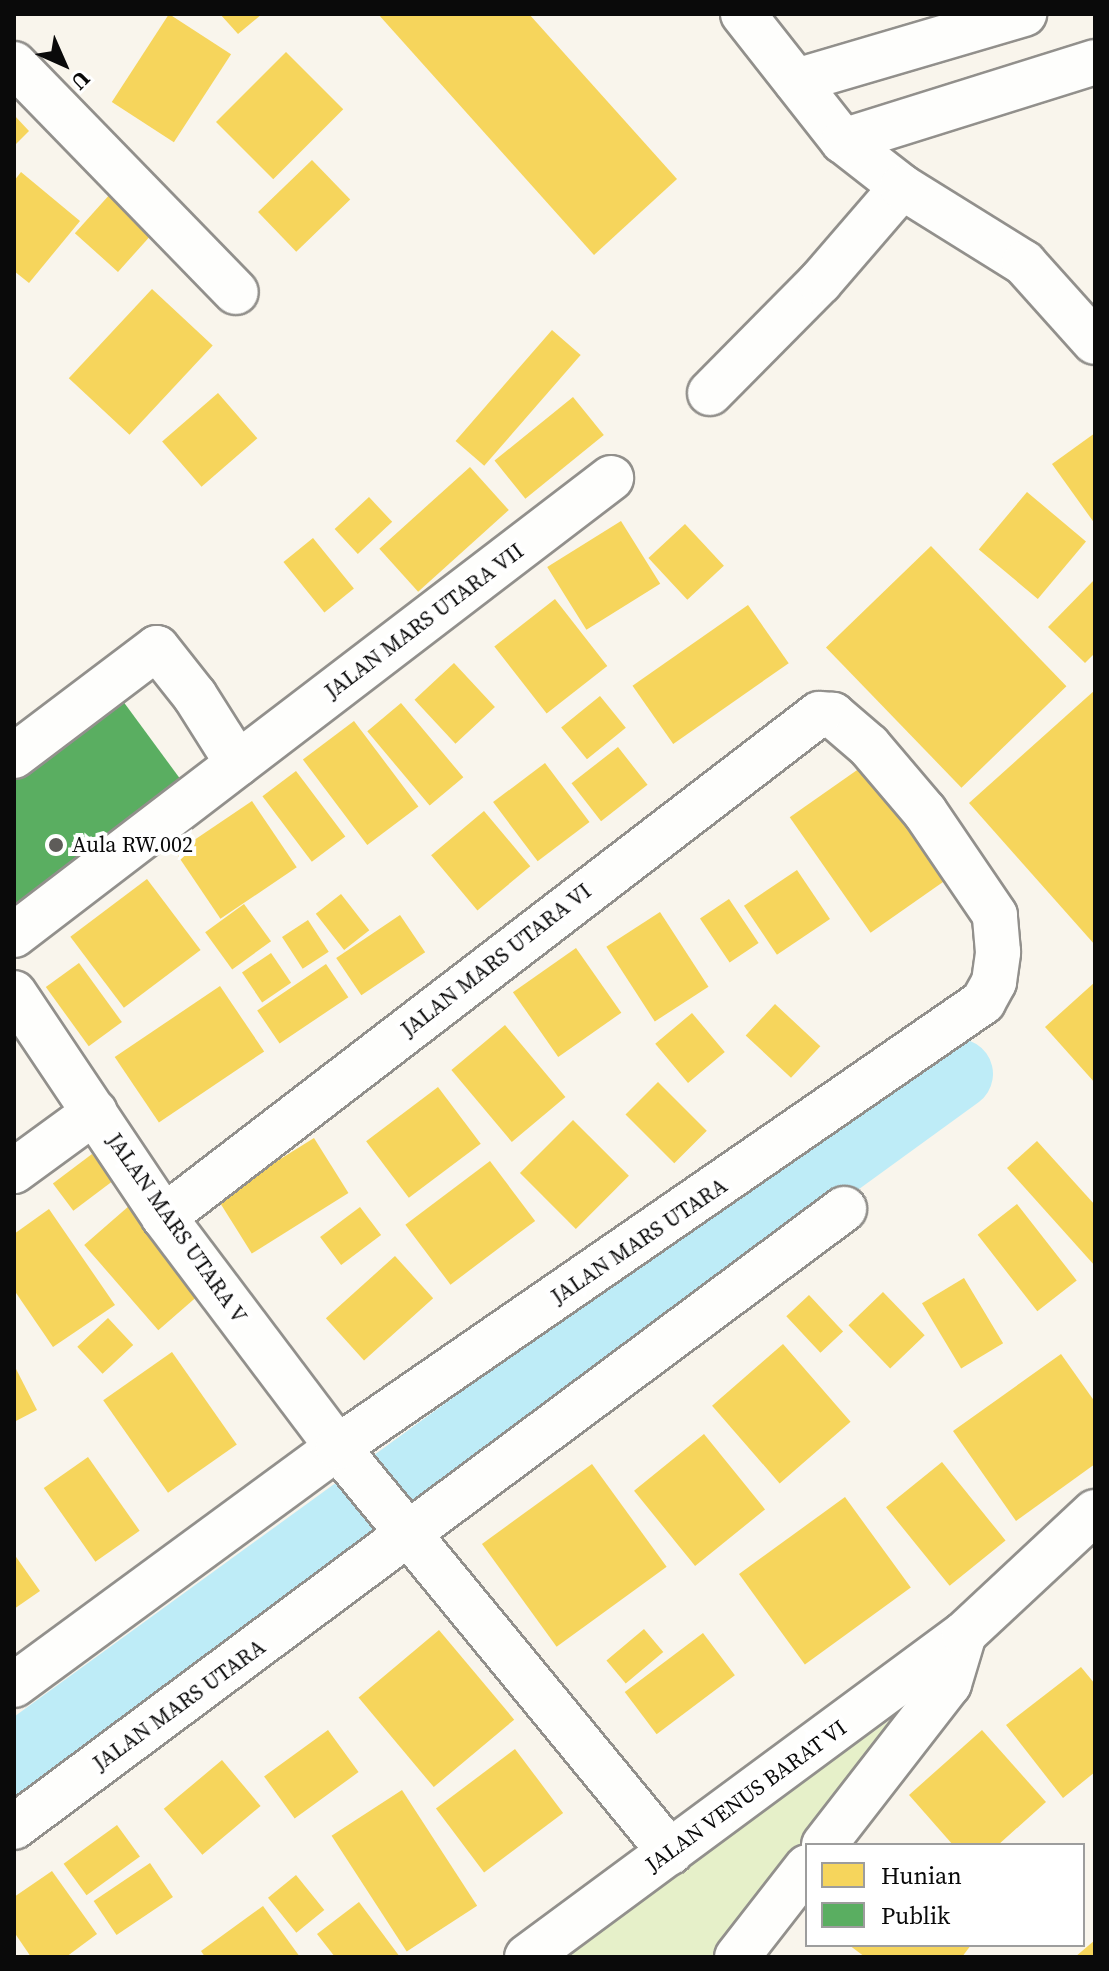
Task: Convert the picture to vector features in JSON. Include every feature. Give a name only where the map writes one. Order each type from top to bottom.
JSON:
[{"type":"street","points":[[743,14],[843,141],[902,187],[1024,263],[1095,342]]},
{"type":"street","points":[[796,81],[1024,14]]},
{"type":"street","points":[[843,141],[1095,62]]},
{"type":"street","points":[[14,64],[236,292]]},
{"type":"street","points":[[710,393],[820,282],[902,187]]},
{"type":"street","name":"JALAN MARS UTARA VII","points":[[14,935],[611,478]]},
{"type":"street","points":[[14,756],[157,648],[195,696],[238,764]]},
{"type":"street","name":"JALAN MARS UTARA VI","points":[[164,1217],[807,722],[819,714],[833,715]]},
{"type":"street","name":"JALAN MARS UTARA","points":[[14,1685],[983,1002],[994,982],[998,952],[995,915],[925,812],[869,746],[833,715]]},
{"type":"street","name":"JALAN MARS UTARA V","points":[[14,993],[164,1217],[343,1452],[670,1852]]},
{"type":"street","points":[[14,1171],[95,1112]]},
{"type":"street","name":"JALAN MARS UTARA","points":[[14,1827],[401,1524],[844,1209]]},
{"type":"street","name":"JALAN VENUS BARAT VI","points":[[527,1957],[964,1634],[1095,1512]]},
{"type":"street","points":[[826,1843],[949,1684],[964,1634]]},
{"type":"street","points":[[737,1957],[805,1870]]},
{"type":"green space","points":[[913,1704],[720,1957],[552,1957]]},
{"type":"building: Hunian","points":[[169,14],[231,54],[174,142],[112,102]]},
{"type":"building: Hunian","points":[[220,14],[262,14],[238,34]]},
{"type":"building: Hunian","points":[[378,14],[529,14],[677,179],[594,255]]},
{"type":"building: Hunian","points":[[286,52],[343,109],[273,179],[216,122]]},
{"type":"building: Hunian","points":[[14,115],[29,131],[14,146]]},
{"type":"building: Hunian","points":[[312,160],[350,200],[296,252],[258,212]]},
{"type":"building: Hunian","points":[[21,172],[80,221],[29,283],[14,271],[14,181]]},
{"type":"building: Hunian","points":[[111,193],[154,232],[118,272],[75,233]]},
{"type":"building: Hunian","points":[[152,289],[213,346],[129,435],[69,378]]},
{"type":"building: Hunian","points":[[552,330],[581,355],[484,466],[456,441]]},
{"type":"building: Hunian","points":[[218,393],[257,438],[202,487],[162,442]]},
{"type":"building: Hunian","points":[[573,397],[604,435],[525,499],[495,461]]},
{"type":"building: Hunian","points":[[1095,433],[1095,524],[1052,464]]},
{"type":"building: Hunian","points":[[470,467],[509,510],[418,592],[379,549]]},
{"type":"building: Hunian","points":[[1027,492],[1086,541],[1038,599],[979,549]]},
{"type":"building: Hunian","points":[[369,497],[392,522],[358,554],[335,529]]},
{"type":"building: Hunian","points":[[621,521],[660,584],[586,630],[547,567]]},
{"type":"building: Hunian","points":[[685,524],[724,566],[687,600],[648,558]]},
{"type":"building: Hunian","points":[[313,538],[354,589],[324,612],[283,562]]},
{"type":"building: Hunian","points":[[931,546],[1066,686],[961,788],[826,647]]},
{"type":"building: Hunian","points":[[1095,579],[1095,653],[1085,663],[1048,627]]},
{"type":"building: Hunian","points":[[555,599],[607,666],[547,713],[494,646]]},
{"type":"building: Hunian","points":[[748,605],[789,663],[673,744],[632,686]]},
{"type":"building: Hunian","points":[[454,663],[495,707],[455,744],[415,700]]},
{"type":"building: Hunian","points":[[1095,690],[1095,945],[969,803]]},
{"type":"building: Hunian","points":[[600,696],[626,728],[587,759],[561,727]]},
{"type":"building: Hunian","points":[[401,703],[463,777],[430,806],[367,731]]},
{"type":"building: Hunian","points":[[354,721],[418,806],[367,845],[303,760]]},
{"type":"building: Hunian","points":[[618,747],[648,785],[601,821],[572,783]]},
{"type":"building: Hunian","points":[[870,761],[951,877],[871,933],[790,817]]},
{"type":"building: Hunian","points":[[545,763],[590,822],[538,861],[493,802]]},
{"type":"building: Hunian","points":[[296,771],[345,836],[312,862],[262,796]]},
{"type":"building: Hunian","points":[[252,801],[297,867],[220,919],[176,852]]},
{"type":"building: Hunian","points":[[484,811],[530,866],[477,911],[431,855]]},
{"type":"building: Hunian","points":[[797,870],[830,919],[777,955],[744,906]]},
{"type":"building: Hunian","points":[[147,879],[201,950],[124,1008],[70,937]]},
{"type":"building: Hunian","points":[[341,894],[369,930],[344,950],[316,914]]},
{"type":"building: Hunian","points":[[729,899],[759,943],[730,963],[700,919]]},
{"type":"building: Hunian","points":[[244,904],[271,941],[232,969],[205,932]]},
{"type":"building: Hunian","points":[[660,912],[708,987],[655,1021],[606,947]]},
{"type":"building: Hunian","points":[[400,915],[425,952],[361,995],[336,958]]},
{"type":"building: Hunian","points":[[308,920],[329,952],[303,969],[282,937]]},
{"type":"building: Hunian","points":[[576,948],[621,1013],[558,1057],[513,992]]},
{"type":"building: Hunian","points":[[271,953],[291,983],[262,1002],[242,973]]},
{"type":"building: Hunian","points":[[79,963],[122,1022],[89,1046],[46,987]]},
{"type":"building: Hunian","points":[[326,964],[348,997],[280,1044],[257,1010]]},
{"type":"building: Hunian","points":[[1095,982],[1095,1083],[1045,1027]]},
{"type":"building: Hunian","points":[[220,986],[264,1051],[159,1123],[115,1057]]},
{"type":"building: Hunian","points":[[775,1004],[820,1046],[791,1078],[746,1035]]},
{"type":"building: Hunian","points":[[692,1013],[725,1052],[688,1083],[655,1044]]},
{"type":"building: Hunian","points":[[505,1025],[565,1097],[512,1142],[451,1070]]},
{"type":"building: Hunian","points":[[658,1082],[707,1131],[674,1163],[625,1115]]},
{"type":"building: Hunian","points":[[438,1087],[481,1144],[409,1198],[366,1141]]},
{"type":"building: Hunian","points":[[573,1120],[629,1176],[576,1229],[520,1173]]},
{"type":"building: Hunian","points":[[314,1138],[348,1193],[252,1254],[217,1198]]},
{"type":"building: Hunian","points":[[1037,1141],[1095,1205],[1095,1266],[1007,1168]]},
{"type":"building: Hunian","points":[[92,1154],[112,1181],[73,1211],[53,1183]]},
{"type":"building: Hunian","points":[[490,1161],[535,1221],[450,1285],[405,1225]]},
{"type":"building: Hunian","points":[[137,1199],[211,1284],[158,1330],[84,1245]]},
{"type":"building: Hunian","points":[[1017,1204],[1077,1280],[1037,1311],[978,1235]]},
{"type":"building: Hunian","points":[[360,1207],[381,1235],[341,1265],[320,1237]]},
{"type":"building: Hunian","points":[[49,1209],[115,1305],[53,1347],[14,1290],[14,1234]]},
{"type":"building: Hunian","points":[[395,1256],[433,1298],[364,1361],[326,1318]]},
{"type":"building: Hunian","points":[[964,1278],[1003,1343],[961,1368],[922,1303]]},
{"type":"building: Hunian","points":[[883,1292],[925,1335],[890,1369],[848,1325]]},
{"type":"building: Hunian","points":[[809,1295],[843,1332],[820,1353],[786,1316]]},
{"type":"building: Hunian","points":[[108,1318],[133,1345],[103,1374],[77,1347]]},
{"type":"building: Hunian","points":[[783,1344],[851,1422],[780,1483],[712,1406]]},
{"type":"building: Hunian","points":[[172,1352],[237,1445],[168,1493],[103,1400]]},
{"type":"building: Hunian","points":[[1061,1354],[1095,1402],[1095,1464],[1016,1521],[953,1431]]},
{"type":"building: Hunian","points":[[14,1365],[37,1410],[14,1422]]},
{"type":"building: Hunian","points":[[704,1434],[765,1509],[695,1566],[634,1491]]},
{"type":"building: Hunian","points":[[88,1457],[140,1531],[95,1562],[44,1488]]},
{"type":"building: Hunian","points":[[942,1462],[1006,1540],[950,1586],[886,1507]]},
{"type":"building: Hunian","points":[[592,1464],[667,1567],[557,1647],[482,1544]]},
{"type":"building: Hunian","points":[[845,1497],[911,1588],[805,1665],[739,1574]]},
{"type":"building: Hunian","points":[[14,1554],[40,1591],[14,1609]]},
{"type":"building: Hunian","points":[[644,1629],[663,1652],[626,1683],[606,1660]]},
{"type":"building: Hunian","points":[[439,1630],[514,1720],[434,1787],[359,1697]]},
{"type":"building: Hunian","points":[[703,1633],[735,1675],[657,1734],[625,1692]]},
{"type":"building: Hunian","points":[[1081,1667],[1095,1684],[1095,1772],[1063,1798],[1006,1725]]},
{"type":"building: Hunian","points":[[328,1730],[359,1772],[295,1819],[264,1776]]},
{"type":"building: Hunian","points":[[982,1730],[1046,1802],[1000,1843],[951,1843],[909,1795]]},
{"type":"building: Hunian","points":[[515,1749],[563,1813],[484,1872],[436,1809]]},
{"type":"building: Hunian","points":[[222,1760],[261,1806],[202,1855],[164,1809]]},
{"type":"building: Hunian","points":[[402,1790],[477,1906],[407,1951],[332,1836]]},
{"type":"building: Hunian","points":[[117,1825],[140,1857],[87,1895],[64,1864]]},
{"type":"building: Hunian","points":[[150,1863],[173,1897],[117,1935],[94,1901]]},
{"type":"building: Hunian","points":[[52,1871],[97,1934],[66,1957],[31,1957],[14,1932],[14,1897]]},
{"type":"building: Hunian","points":[[296,1875],[324,1910],[296,1933],[268,1898]]},
{"type":"building: Hunian","points":[[359,1902],[400,1957],[335,1957],[317,1934]]},
{"type":"building: Hunian","points":[[263,1906],[300,1957],[205,1957],[201,1951]]},
{"type":"building: Hunian","points":[[1095,1940],[1095,1957],[1075,1957]]},
{"type":"building: Hunian","points":[[852,1947],[970,1947],[962,1957],[865,1957]]},
{"type":"building: Publik","name":"Aula RW.002","points":[[117,693],[181,780],[14,909],[14,773]]},
{"type":"waterway","points":[[14,1760],[958,1074]]},
{"type":"place","name":"Aula RW.002","points":[[56,845]]}]
